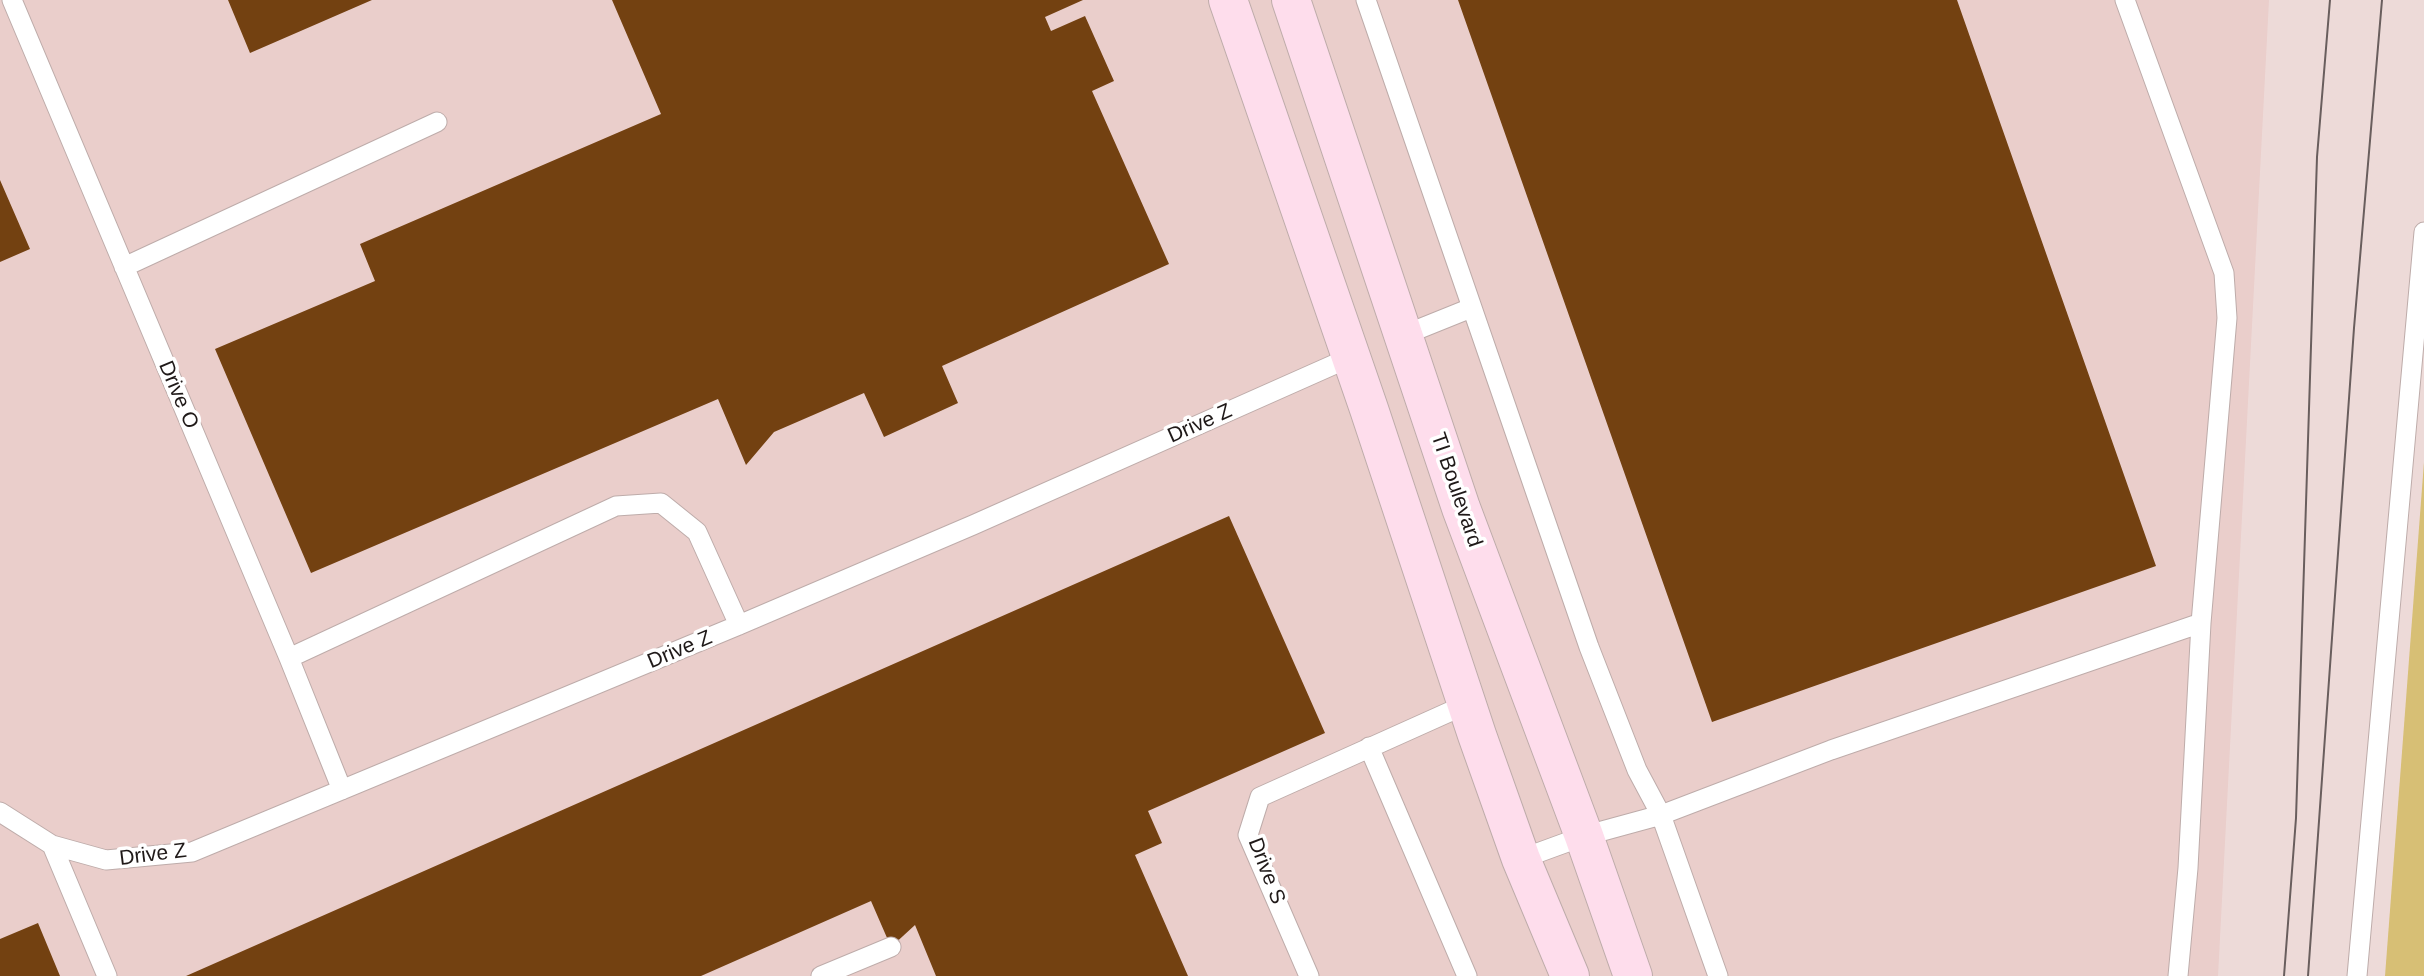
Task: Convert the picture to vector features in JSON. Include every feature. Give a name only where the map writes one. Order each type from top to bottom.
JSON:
[{"type":"street","points":[[1228,0],[1521,859],[1570,976]]},
{"type":"street","name":"TI Boulevard","points":[[1291,0],[1461,508],[1584,836],[1633,976]]},
{"type":"street","points":[[1351,357],[1404,335]]},
{"type":"lane","name":"Drive O","points":[[12,0],[289,657],[342,790]]},
{"type":"lane","points":[[1366,0],[1589,647],[1637,770],[1661,815],[1718,976]]},
{"type":"lane","points":[[2125,0],[2224,273],[2227,318],[2201,623],[2188,868],[2178,976]]},
{"type":"lane","points":[[124,267],[437,122]]},
{"type":"lane","points":[[2357,976],[2424,232]]},
{"type":"lane","points":[[1404,335],[1471,308]]},
{"type":"lane","name":"Drive Z","points":[[0,813],[52,845],[107,860],[192,852],[739,625],[973,525],[1351,357]]},
{"type":"lane","points":[[289,657],[616,506],[661,503],[697,531],[739,625]]},
{"type":"lane","points":[[1521,859],[1584,836],[1661,815],[1831,750],[2201,623]]},
{"type":"lane","name":"Drive S","points":[[1309,976],[1248,835],[1259,797],[1467,704]]},
{"type":"lane","points":[[1369,747],[1466,976]]},
{"type":"lane","points":[[52,845],[107,976]]},
{"type":"lane","points":[[821,976],[891,947]]},
{"type":"shaded area","points":[[0,0],[2269,0],[2218,976],[0,976]]},
{"type":"shaded area","points":[[2424,462],[2424,976],[2385,976]]},
{"type":"building","points":[[228,0],[372,0],[250,53]]},
{"type":"building","points":[[612,0],[1083,0],[1045,17],[1051,31],[1085,16],[1114,81],[1092,91],[1169,264],[942,366],[958,403],[884,437],[864,393],[774,432],[746,465],[718,399],[311,573],[215,349],[375,281],[360,244],[661,114]]},
{"type":"building","points":[[1458,0],[1957,0],[2156,566],[1712,722]]},
{"type":"building","points":[[0,180],[30,249],[0,262]]},
{"type":"building","points":[[1229,516],[1325,733],[1148,811],[1162,843],[1135,855],[1188,976],[936,976],[915,925],[891,947],[871,901],[701,976],[186,976]]},
{"type":"building","points":[[38,923],[60,976],[0,976],[0,939]]},
{"type":"tram line","points":[[2284,976],[2296,818],[2317,157],[2330,0]]},
{"type":"tram line","points":[[2308,976],[2354,328],[2382,0]]}]
